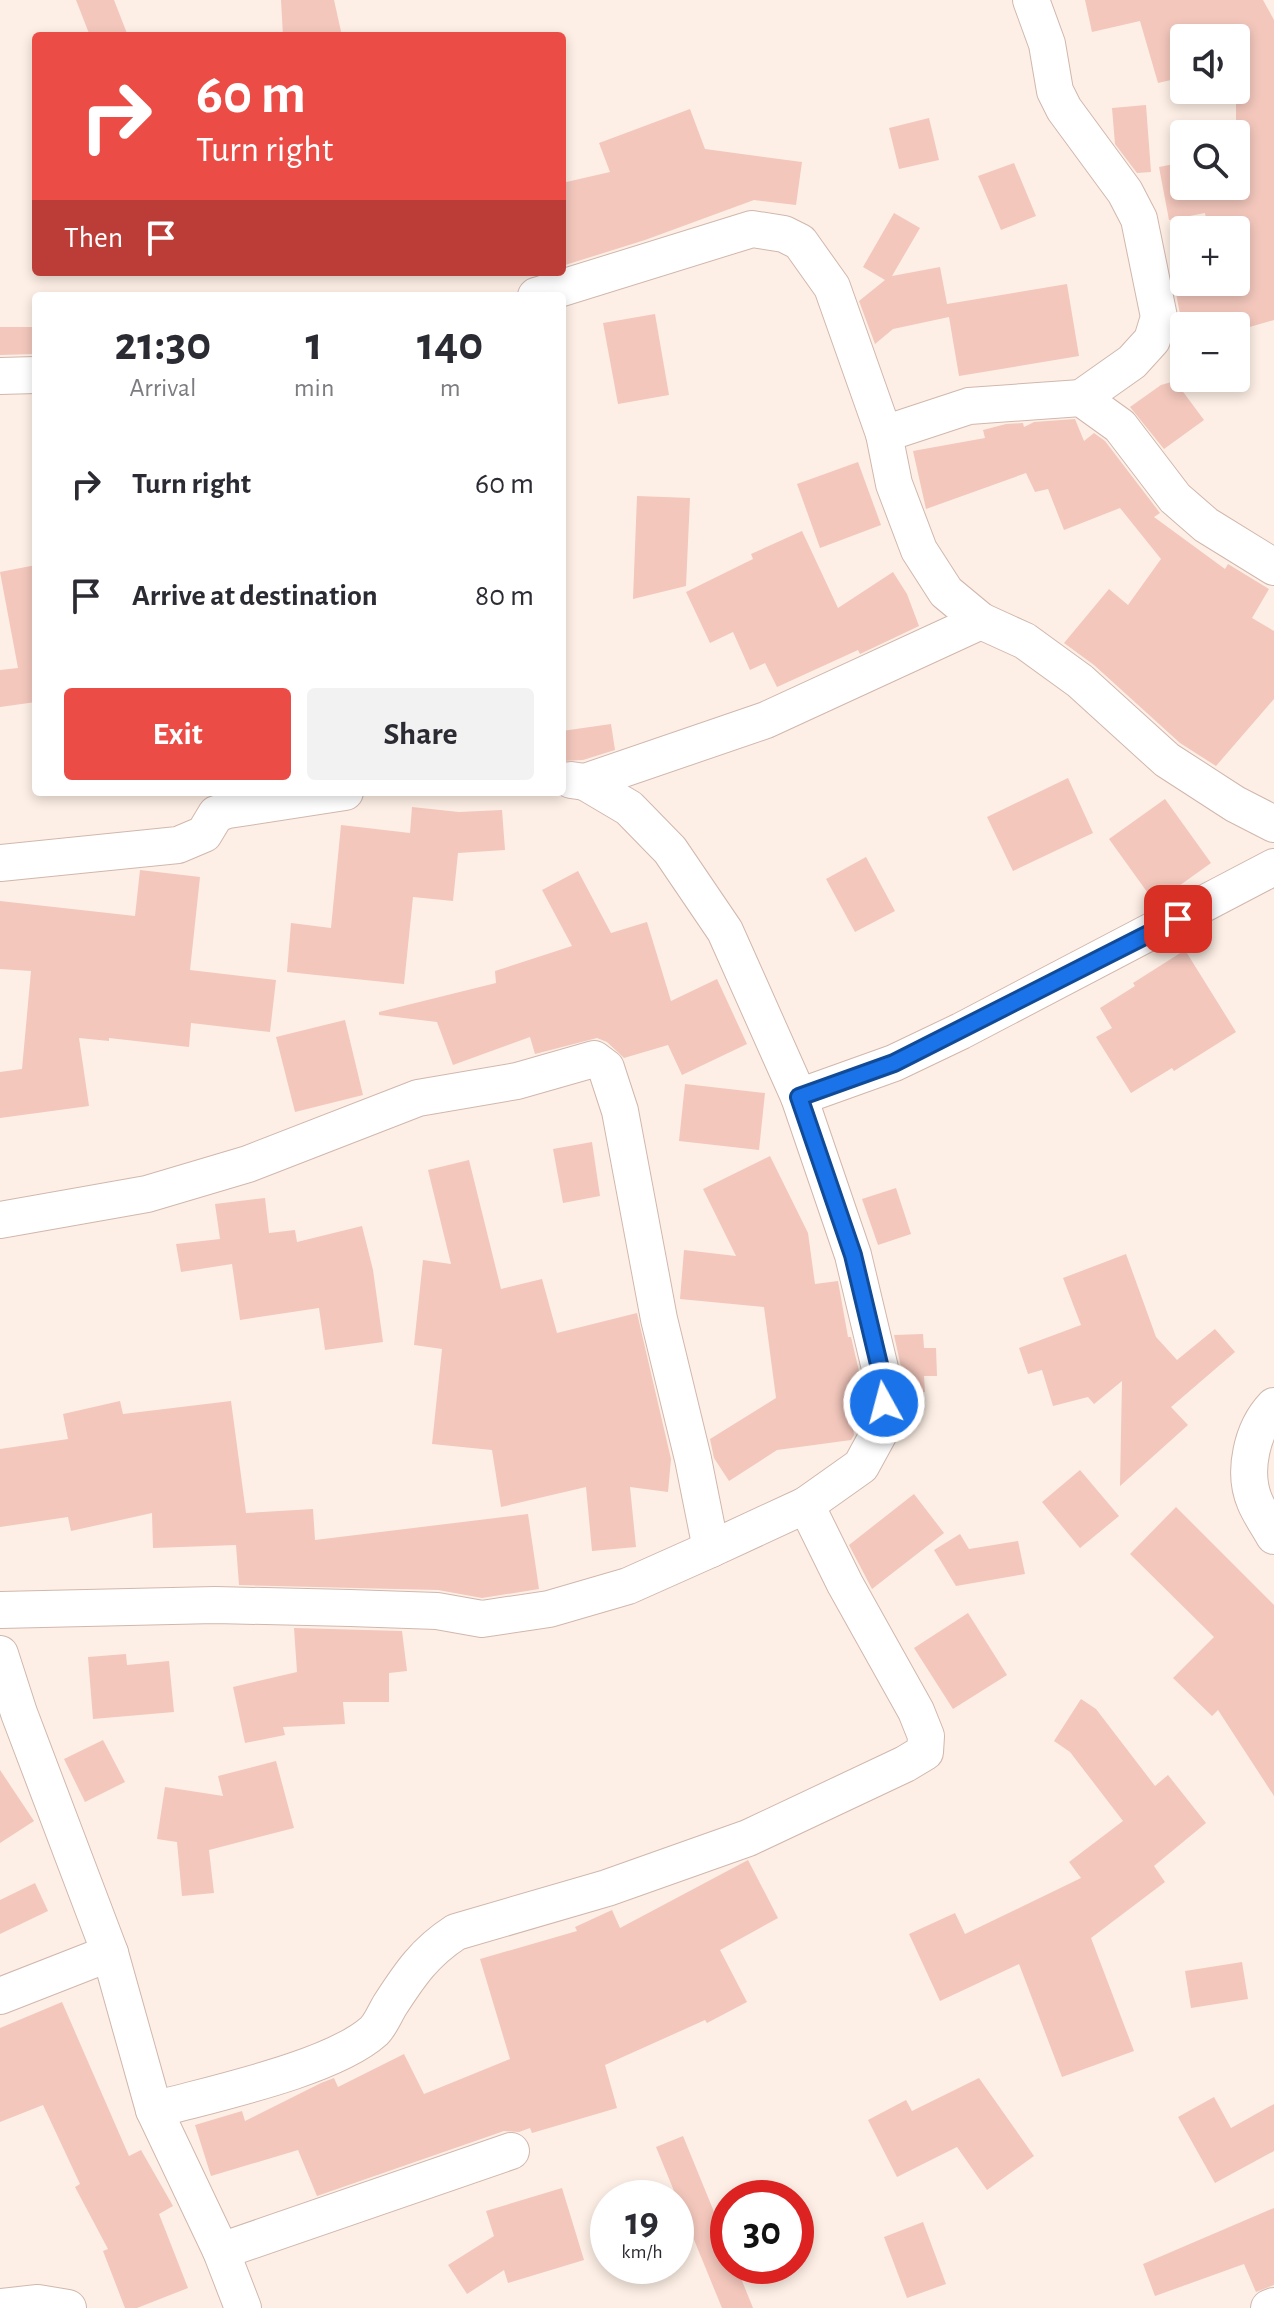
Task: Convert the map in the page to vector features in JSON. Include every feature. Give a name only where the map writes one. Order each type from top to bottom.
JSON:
[{"type":"street","points":[[884,434],[969,406],[1081,398],[1132,362],[1152,340],[1159,317],[1139,219],[1125,192],[1059,100],[1047,44],[1031,0]]},
{"type":"street","points":[[549,292],[752,229],[784,234],[800,242],[832,287],[884,434],[894,484],[919,550],[946,592],[981,621],[1025,641],[1080,681],[1167,760],[1235,804],[1274,824]]},
{"type":"street","points":[[0,376],[32,375]]},
{"type":"street","points":[[1081,398],[1120,426],[1175,498],[1206,525],[1274,567]]},
{"type":"street","points":[[573,780],[766,720],[981,621]]},
{"type":"street","points":[[0,1610],[215,1605],[335,1607],[437,1611],[482,1619],[549,1609],[628,1586],[711,1549],[806,1505],[861,1466],[884,1424],[883,1381],[853,1255],[799,1097],[725,931],[678,862],[629,808],[573,780]]},
{"type":"street","points":[[0,863],[178,845],[204,834],[216,814],[319,796]]},
{"type":"street","points":[[799,1097],[894,1063],[961,1031],[1274,867]]},
{"type":"street","points":[[0,1220],[147,1194],[248,1164],[418,1098],[517,1081],[594,1059],[606,1068],[620,1111],[659,1319],[711,1549]]},
{"type":"street","points":[[1274,1406],[1263,1417],[1249,1460],[1254,1500],[1274,1536]]},
{"type":"street","points":[[154,2110],[295,2069],[351,2047],[377,2029],[409,1976],[434,1946],[456,1932],[607,1888],[748,1838],[925,1752],[926,1736],[916,1711],[845,1584],[806,1505]]},
{"type":"street","points":[[0,1654],[19,1713],[110,1953],[154,2110],[221,2251],[243,2308]]},
{"type":"street","points":[[0,1996],[110,1953]]},
{"type":"street","points":[[221,2251],[511,2151]]},
{"type":"street","points":[[0,2307],[38,2303],[68,2308]]},
{"type":"building","points":[[76,0],[114,0],[126,32],[88,32]]},
{"type":"building","points":[[281,0],[334,0],[341,32],[283,32]]},
{"type":"building","points":[[1085,0],[1263,0],[1274,20],[1274,320],[1250,327],[1250,312],[1180,312],[1177,296],[1250,296],[1250,216],[1206,216],[1205,213],[1170,216],[1169,220],[1159,167],[1170,165],[1170,200],[1250,200],[1250,120],[1236,120],[1236,104],[1250,104],[1250,24],[1170,24],[1170,80],[1158,83],[1140,21],[1092,32]]},
{"type":"building","points":[[1146,105],[1151,172],[1137,173],[1115,144],[1112,108]]},
{"type":"building","points":[[690,109],[705,149],[802,162],[796,205],[754,200],[566,265],[566,182],[610,172],[599,143]]},
{"type":"building","points":[[929,118],[939,160],[899,169],[889,128]]},
{"type":"building","points":[[1014,163],[1036,216],[1001,230],[978,176]]},
{"type":"building","points":[[894,213],[920,228],[892,276],[940,267],[947,304],[1067,284],[1079,356],[959,376],[949,317],[893,329],[875,344],[859,301],[885,280],[863,267]]},
{"type":"building","points":[[655,314],[669,395],[618,404],[603,323]]},
{"type":"building","points":[[0,327],[32,327],[32,354],[0,355]]},
{"type":"building","points":[[1170,382],[1170,392],[1183,392],[1204,420],[1164,449],[1130,407],[1161,385]]},
{"type":"building","points":[[1075,419],[1084,441],[1094,433],[1105,441],[1160,513],[1154,517],[1225,569],[1228,564],[1269,589],[1252,618],[1274,631],[1274,699],[1216,766],[1180,743],[1094,665],[1064,643],[1109,589],[1128,605],[1161,559],[1120,508],[1064,530],[1048,489],[1035,492],[1026,473],[926,509],[913,451],[985,438],[983,430],[1006,424],[1023,423],[1024,427],[1034,422]]},
{"type":"building","points":[[858,462],[881,525],[820,548],[797,484]]},
{"type":"building","points":[[637,496],[690,498],[686,586],[633,599]]},
{"type":"building","points":[[802,531],[838,608],[893,572],[907,594],[919,626],[860,654],[858,650],[777,687],[765,663],[750,670],[733,632],[710,643],[686,592],[753,559],[751,554]]},
{"type":"building","points":[[32,566],[32,703],[0,707],[0,670],[18,668],[0,572]]},
{"type":"building","points":[[611,724],[615,750],[583,760],[566,761],[566,730]]},
{"type":"building","points":[[1068,778],[1093,833],[1013,871],[987,817]]},
{"type":"building","points":[[1165,799],[1211,863],[1155,903],[1109,839]]},
{"type":"building","points":[[412,807],[459,812],[502,810],[505,850],[458,853],[453,901],[413,897],[404,984],[287,972],[291,923],[331,928],[341,825],[410,833]]},
{"type":"building","points":[[866,857],[895,911],[855,932],[826,879]]},
{"type":"building","points":[[140,870],[200,877],[190,970],[276,980],[270,1032],[191,1023],[189,1047],[109,1038],[109,1041],[79,1038],[89,1106],[0,1118],[0,1072],[22,1069],[31,971],[0,969],[0,901],[135,916]]},
{"type":"building","points":[[578,871],[611,933],[647,922],[671,1001],[717,979],[747,1044],[682,1075],[668,1045],[624,1058],[607,1042],[597,1038],[535,1054],[530,1037],[453,1065],[437,1022],[379,1015],[379,1012],[496,983],[495,971],[572,946],[542,890]]},
{"type":"building","points":[[1185,950],[1236,1032],[1174,1071],[1172,1068],[1131,1093],[1096,1037],[1112,1028],[1100,1008]]},
{"type":"building","points":[[345,1020],[363,1095],[295,1112],[276,1037]]},
{"type":"building","points":[[685,1084],[765,1093],[759,1150],[679,1141]]},
{"type":"building","points":[[592,1142],[600,1196],[563,1203],[553,1149]]},
{"type":"building","points":[[770,1156],[808,1233],[815,1284],[838,1281],[862,1395],[849,1396],[854,1435],[851,1440],[777,1450],[729,1481],[714,1458],[710,1439],[776,1398],[764,1307],[680,1299],[684,1250],[736,1256],[703,1189]]},
{"type":"building","points":[[469,1160],[501,1289],[542,1279],[557,1333],[637,1313],[671,1459],[668,1492],[630,1487],[636,1547],[592,1551],[586,1487],[501,1507],[492,1450],[432,1444],[442,1349],[414,1345],[423,1260],[451,1264],[428,1170]]},
{"type":"building","points":[[896,1188],[911,1234],[878,1245],[862,1199]]},
{"type":"building","points":[[265,1198],[269,1233],[295,1230],[297,1242],[362,1226],[373,1270],[383,1342],[325,1350],[319,1308],[240,1320],[232,1264],[181,1272],[176,1244],[220,1239],[215,1204]]},
{"type":"building","points":[[1126,1254],[1156,1337],[1177,1360],[1215,1329],[1235,1352],[1171,1407],[1188,1425],[1120,1486],[1122,1381],[1094,1404],[1088,1397],[1053,1406],[1042,1370],[1028,1374],[1019,1348],[1081,1325],[1063,1278]]},
{"type":"building","points":[[923,1334],[924,1348],[936,1348],[937,1376],[924,1376],[925,1392],[904,1393],[894,1335]]},
{"type":"building","points":[[120,1401],[123,1414],[231,1401],[246,1513],[313,1509],[315,1540],[528,1514],[539,1589],[482,1598],[438,1590],[239,1585],[236,1545],[153,1548],[152,1513],[71,1531],[68,1517],[0,1527],[0,1449],[68,1439],[63,1414]]},
{"type":"building","points":[[1080,1470],[1119,1516],[1080,1548],[1042,1502]]},
{"type":"building","points":[[914,1494],[944,1533],[872,1589],[849,1545]]},
{"type":"building","points":[[1176,1507],[1274,1605],[1274,1796],[1218,1710],[1212,1716],[1173,1678],[1214,1637],[1130,1554]]},
{"type":"building","points":[[960,1534],[969,1549],[1018,1541],[1025,1574],[956,1586],[934,1550]]},
{"type":"building","points":[[968,1613],[1007,1675],[953,1709],[914,1648]]},
{"type":"building","points":[[294,1628],[402,1631],[407,1671],[389,1673],[389,1702],[343,1702],[345,1724],[283,1727],[285,1735],[245,1743],[233,1687],[297,1672]]},
{"type":"building","points":[[126,1654],[127,1665],[169,1661],[174,1712],[93,1719],[88,1657]]},
{"type":"building","points":[[1081,1699],[1096,1709],[1155,1786],[1168,1775],[1206,1823],[1154,1866],[1165,1882],[1091,1938],[1134,2051],[1062,2077],[1019,1964],[940,2001],[909,1934],[955,1913],[965,1934],[1081,1878],[1069,1862],[1123,1821],[1070,1752],[1054,1741]]},
{"type":"building","points":[[103,1740],[125,1782],[85,1802],[64,1759]]},
{"type":"building","points":[[276,1761],[294,1828],[209,1850],[214,1893],[182,1896],[177,1842],[157,1839],[165,1787],[223,1796],[218,1776]]},
{"type":"building","points":[[0,1770],[34,1821],[0,1843]]},
{"type":"building","points":[[748,1860],[778,1918],[720,1950],[747,2002],[707,2023],[705,2020],[605,2065],[617,2108],[532,2133],[530,2128],[519,2132],[504,2131],[317,2196],[298,2150],[211,2176],[195,2125],[242,2111],[245,2121],[321,2083],[334,2078],[338,2087],[404,2054],[424,2094],[510,2059],[480,1959],[577,1931],[575,1927],[612,1910],[620,1928]]},
{"type":"building","points":[[35,1883],[48,1911],[0,1934],[0,1900]]},
{"type":"building","points":[[1242,1962],[1248,1999],[1191,2008],[1185,1971]]},
{"type":"building","points":[[62,2002],[129,2156],[141,2150],[173,2206],[159,2214],[188,2288],[137,2308],[125,2308],[103,2251],[108,2249],[75,2187],[80,2184],[43,2105],[0,2122],[0,2028]]},
{"type":"building","points":[[979,2078],[1034,2156],[987,2190],[957,2147],[897,2177],[868,2120],[906,2100],[912,2111]]},
{"type":"building","points":[[1214,2097],[1231,2128],[1274,2104],[1274,2151],[1215,2183],[1178,2117]]},
{"type":"building","points":[[683,2136],[710,2202],[710,2279],[694,2240],[694,2180],[670,2180],[656,2147]]},
{"type":"building","points":[[562,2188],[584,2260],[508,2283],[504,2270],[467,2294],[448,2265],[494,2236],[486,2211]]},
{"type":"building","points":[[1274,2208],[1274,2285],[1256,2292],[1244,2264],[1155,2296],[1143,2264]]},
{"type":"building","points":[[923,2222],[946,2284],[907,2298],[884,2237]]},
{"type":"building","points":[[712,2284],[743,2284],[753,2308],[722,2308]]},
{"type":"route","points":[[884,1403],[883,1381],[853,1255],[799,1097],[894,1063],[1178,919]]}]
